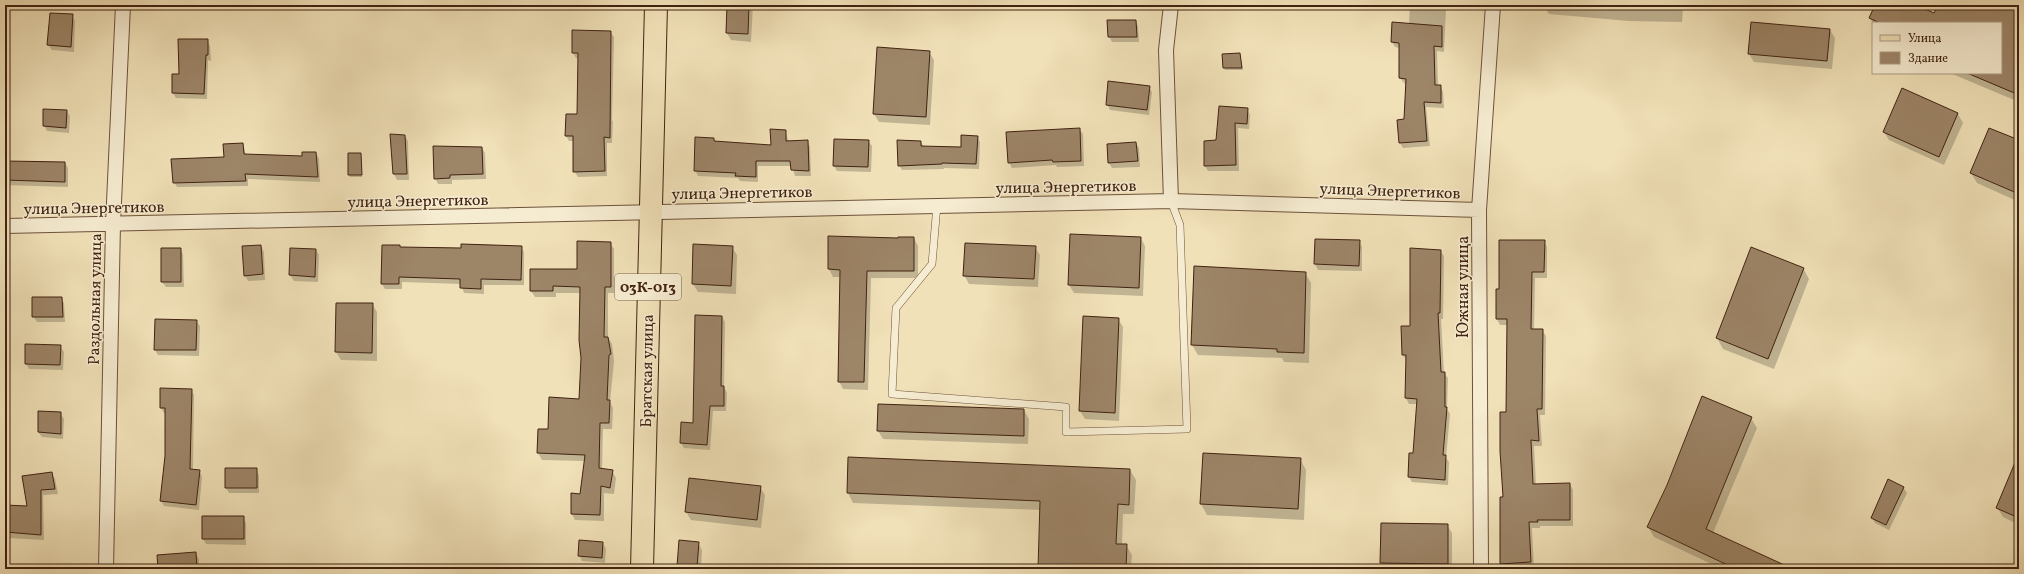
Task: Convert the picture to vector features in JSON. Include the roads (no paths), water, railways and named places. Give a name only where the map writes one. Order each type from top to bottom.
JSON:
[{"type":"main road","name":"Братская улица","points":[[642,569],[656,5]]},
{"type":"street","name":"Раздольная улица","points":[[106,569],[113,224],[123,5]]},
{"type":"street","points":[[1171,5],[1166,50],[1171,201]]},
{"type":"street","name":"Южная улица","points":[[1481,569],[1479,210],[1493,5]]},
{"type":"street","name":"улица Энергетиков","points":[[5,226],[1171,201],[1479,210]]},
{"type":"lane","points":[[937,205],[932,264],[896,308],[892,394],[1066,407],[1066,432],[1074,432],[1187,429],[1180,225],[1171,201]]}]
